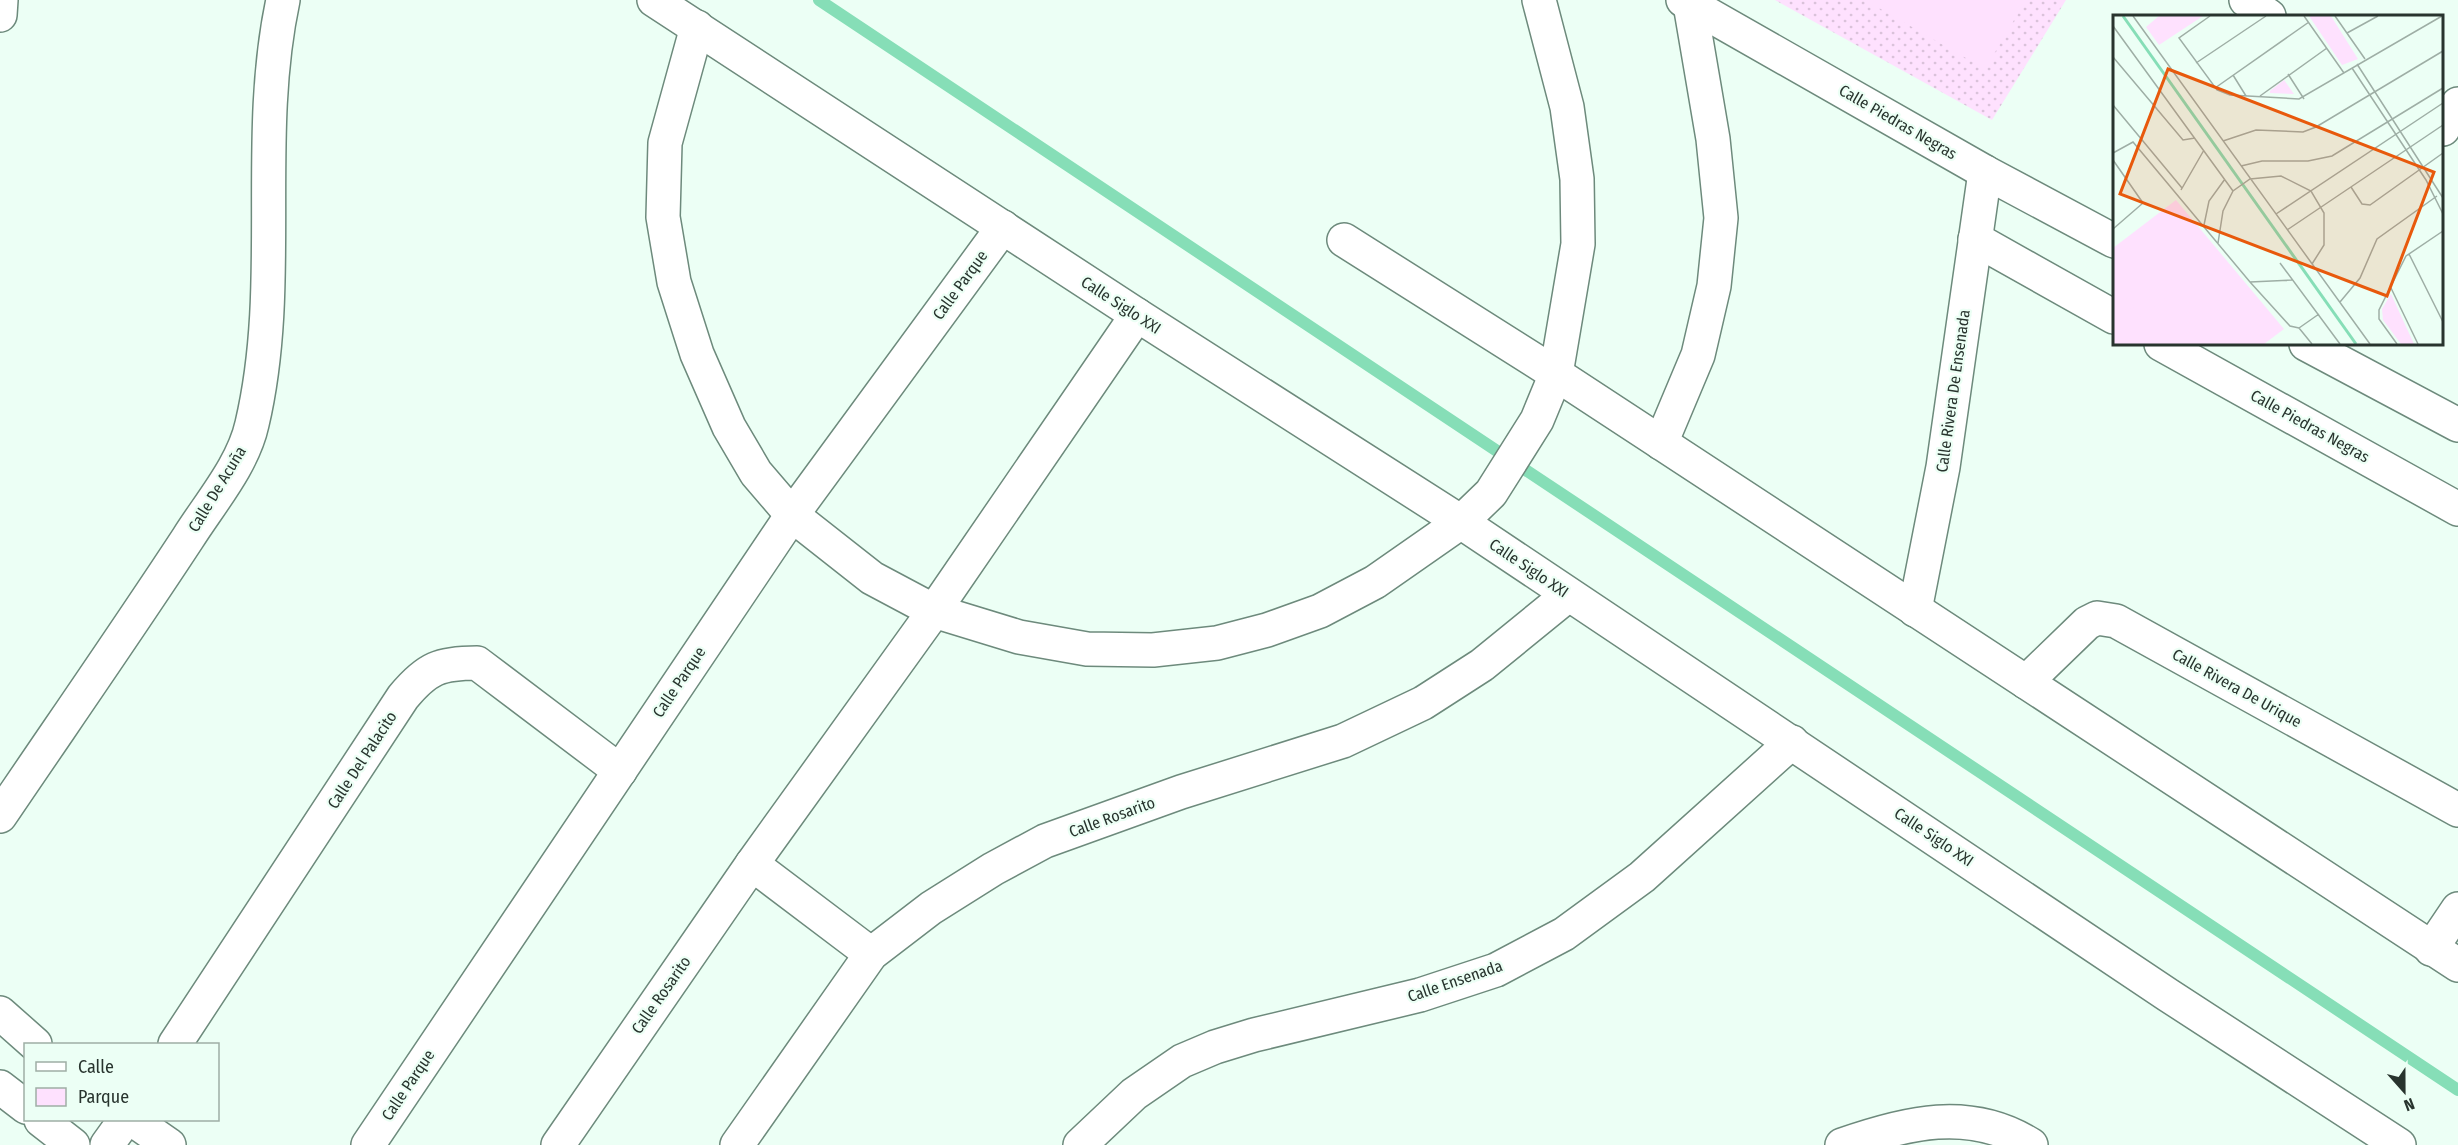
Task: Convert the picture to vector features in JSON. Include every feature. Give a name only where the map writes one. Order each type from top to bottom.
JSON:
[{"type":"street","points":[[0,15],[1,0]]},
{"type":"street","name":"Calle De Acuña","points":[[0,816],[236,463],[252,426],[264,361],[269,298],[267,163],[272,62],[283,0]]},
{"type":"street","name":"Calle Siglo XXI","points":[[654,0],[1137,315],[1461,522],[2178,1001],[2399,1145]]},
{"type":"street","points":[[697,27],[665,143],[663,217],[674,282],[697,354],[729,427],[756,473],[792,515],[872,578],[934,611],[1019,637],[1087,649],[1153,650],[1217,643],[1267,630],[1320,611],[1375,582],[1461,522],[1491,493],[1537,420],[1556,374],[1578,244],[1577,179],[1567,107],[1539,0]]},
{"type":"street","points":[[1661,443],[1698,355],[1714,286],[1721,218],[1713,139],[1686,2]]},
{"type":"street","name":"Calle Piedras Negras","points":[[1686,2],[1985,172],[2113,240]]},
{"type":"street","name":"Calle Rivera De Ensenada","points":[[1915,609],[1943,467],[1985,172]]},
{"type":"street","name":"Calle Parque","points":[[368,1145],[792,515],[1003,227]]},
{"type":"street","points":[[1344,240],[1556,374],[2445,957],[2458,909]]},
{"type":"street","points":[[1975,240],[2113,316]]},
{"type":"street","name":"Calle Rosarito","points":[[558,1145],[752,864],[934,611],[1137,315]]},
{"type":"street","name":"Calle Piedras Negras","points":[[2163,345],[2458,509]]},
{"type":"street","points":[[2308,345],[2458,425]]},
{"type":"street","name":"Calle Rosarito","points":[[737,1145],[871,954],[931,908],[993,869],[1045,841],[1181,792],[1343,741],[1423,703],[1482,665],[1568,595]]},
{"type":"street","name":"Calle Rivera De Urique","points":[[2026,681],[2087,622],[2097,618],[2116,621],[2458,810]]},
{"type":"street","name":"Calle Del Palacito","points":[[176,1043],[403,697],[430,670],[450,663],[477,663],[620,771]]},
{"type":"street","name":"Calle Ensenada","points":[[1080,1145],[1134,1094],[1182,1061],[1215,1047],[1254,1035],[1420,995],[1485,974],[1564,934],[1642,877],[1792,742]]},
{"type":"street","points":[[752,864],[871,954]]},
{"type":"street","points":[[0,1013],[34,1043]]},
{"type":"street","points":[[0,1087],[24,1105]]},
{"type":"street","points":[[43,1121],[72,1145]]},
{"type":"street","points":[[107,1145],[124,1121]]},
{"type":"street","points":[[136,1121],[169,1145]]},
{"type":"street","points":[[1842,1145],[1880,1132],[1931,1121],[1964,1122],[1997,1129],[2025,1143]]},
{"type":"green space","points":[[1775,0],[2066,0],[1992,120]]},
{"type":"green space","points":[[1865,0],[2026,0],[1985,69]]},
{"type":"waterway","points":[[819,0],[2458,1090]]}]
